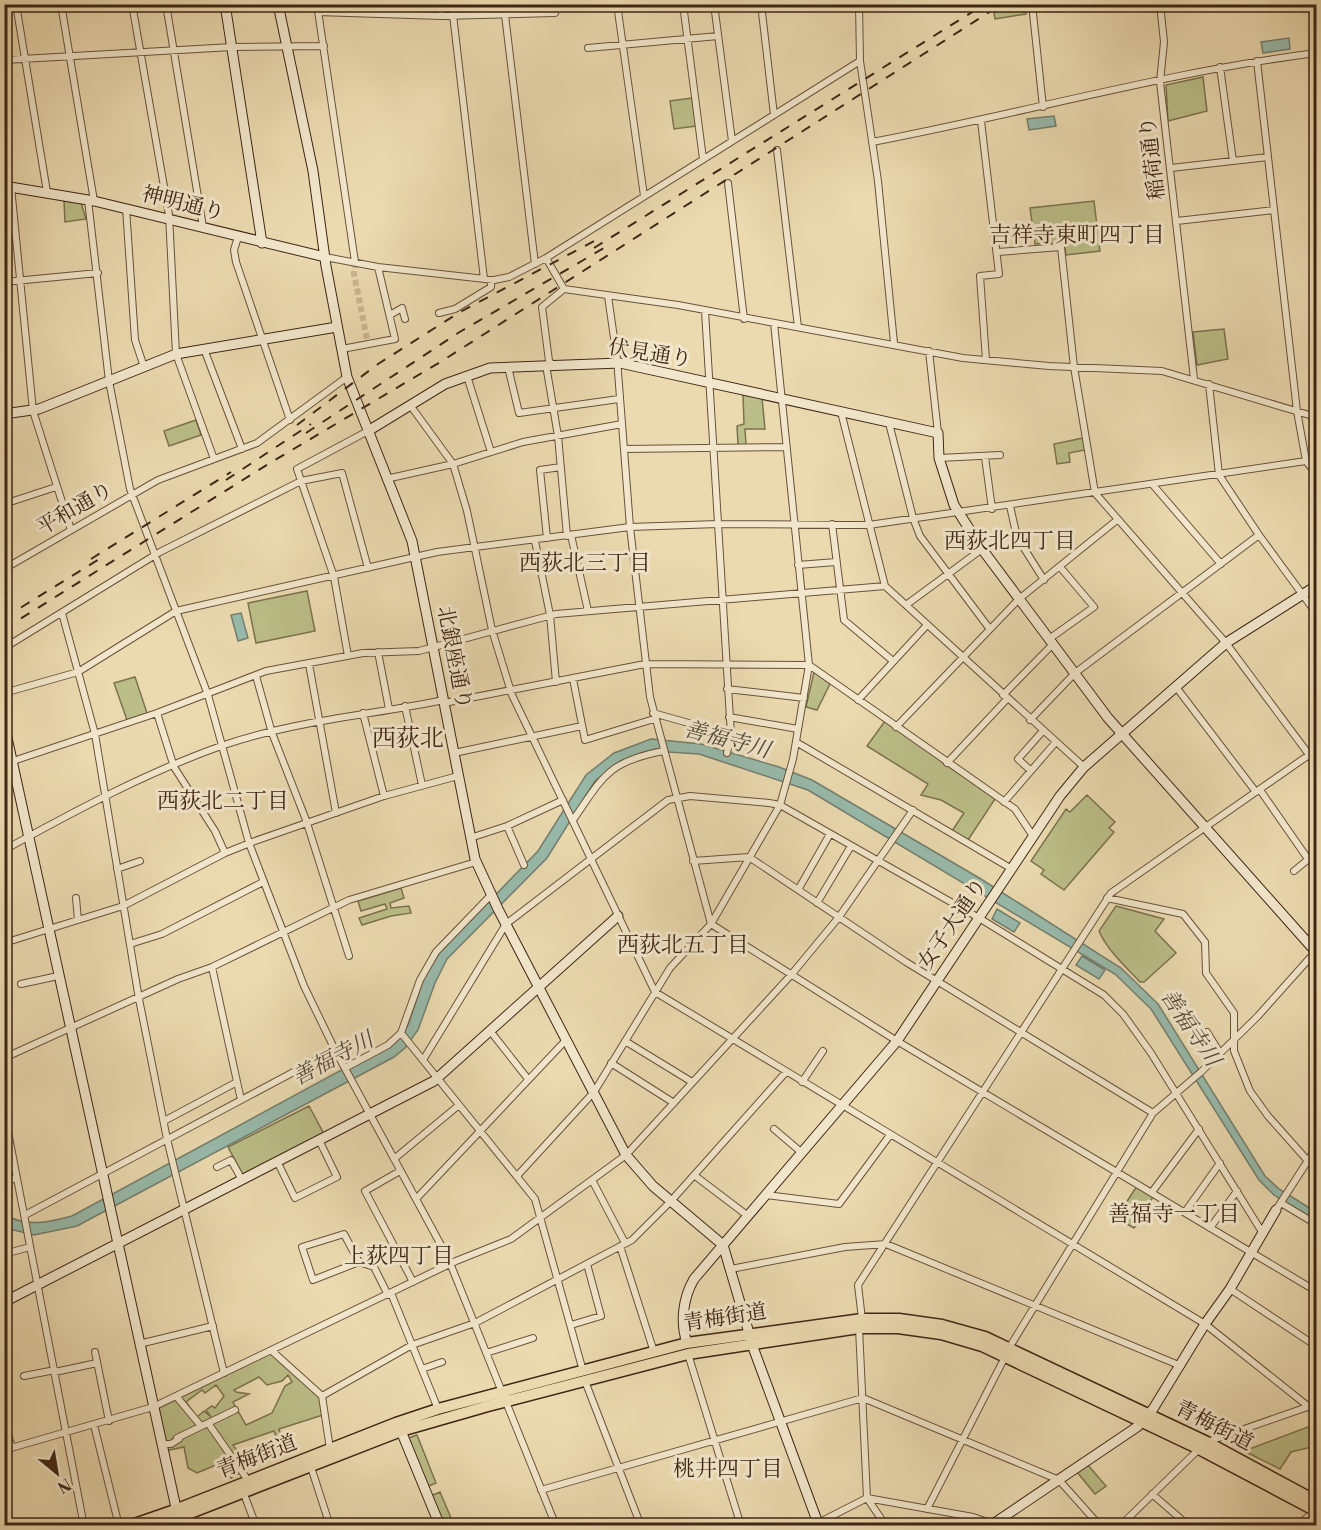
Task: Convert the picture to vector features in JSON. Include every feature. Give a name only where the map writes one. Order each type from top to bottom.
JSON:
[{"type":"main road","name":"青梅街道","points":[[584,1377],[654,1352],[860,1324],[941,1334],[1007,1352],[1317,1501]]},
{"type":"main road","name":"青梅街道","points":[[129,1526],[178,1518],[330,1449],[438,1409],[503,1397],[688,1348]]},
{"type":"main road","name":"青梅街道","points":[[157,1526],[244,1494],[400,1431],[503,1397]]},
{"type":"main road","name":"青梅街道","points":[[1203,1446],[1316,1511]]},
{"type":"street","points":[[16,4],[27,59],[47,192]]},
{"type":"street","points":[[61,4],[91,200],[109,381],[132,494],[208,695],[224,745],[249,843],[281,932],[335,1050],[450,1264],[556,1526]]},
{"type":"street","points":[[132,4],[169,219],[176,354],[214,459]]},
{"type":"street","points":[[166,4],[203,227]]},
{"type":"street","points":[[225,4],[262,243]]},
{"type":"street","name":"北銀座通り","points":[[278,4],[313,171],[325,257],[347,377],[416,557],[476,862],[498,909],[626,1155],[652,1186],[723,1245]]},
{"type":"street","points":[[441,4],[442,16]]},
{"type":"street","points":[[488,4],[489,15]]},
{"type":"street","points":[[617,4],[644,196]]},
{"type":"street","points":[[683,4],[703,159]]},
{"type":"street","points":[[714,4],[732,141]]},
{"type":"street","points":[[761,4],[774,115]]},
{"type":"street","points":[[858,4],[860,61],[872,142],[894,343]]},
{"type":"street","points":[[1032,4],[1043,107]]},
{"type":"street","name":"稲荷通り","points":[[1160,4],[1164,42],[1160,82],[1194,379]]},
{"type":"street","points":[[354,262],[317,8],[442,16],[555,13]]},
{"type":"street","points":[[439,313],[455,309],[491,287],[488,280],[453,15]]},
{"type":"street","points":[[505,15],[535,264]]},
{"type":"street","points":[[588,48],[718,36]]},
{"type":"street","points":[[4,60],[173,52],[232,46],[286,44],[324,46]]},
{"type":"street","points":[[872,142],[981,121],[1220,67],[1317,53]]},
{"type":"street","points":[[488,280],[501,280],[546,258],[860,61]]},
{"type":"street","points":[[1257,61],[1297,411],[1306,461],[1317,474]]},
{"type":"street","points":[[1220,67],[1233,161]]},
{"type":"street","points":[[981,121],[999,274],[980,276],[986,360]]},
{"type":"street","points":[[777,150],[798,327]]},
{"type":"street","points":[[1171,168],[1268,157]]},
{"type":"street","points":[[728,183],[744,319]]},
{"type":"street","points":[[6,184],[15,231],[33,411],[71,530]]},
{"type":"street","name":"神明通り","points":[[6,184],[126,208],[325,257],[378,267],[488,280]]},
{"type":"street","points":[[126,208],[135,340],[144,367]]},
{"type":"street","points":[[1177,221],[1274,210]]},
{"type":"street","points":[[4,232],[15,231]]},
{"type":"street","points":[[238,237],[234,250],[236,262],[290,420]]},
{"type":"street","points":[[998,252],[1061,248],[1074,367],[1095,493],[1226,643],[1317,764]]},
{"type":"street","points":[[546,258],[564,289]]},
{"type":"street","points":[[342,349],[395,339],[378,267]]},
{"type":"street","points":[[4,282],[98,273]]},
{"type":"street","points":[[588,610],[569,535],[543,307],[564,289],[986,360],[1074,367],[1156,370],[1194,379],[1317,417]]},
{"type":"street","points":[[608,296],[617,363],[638,605],[653,716],[711,924],[897,1041],[1317,1291]]},
{"type":"street","points":[[390,315],[402,308],[405,319]]},
{"type":"street","points":[[705,311],[731,735],[727,753]]},
{"type":"street","points":[[517,1176],[594,1092],[670,968],[711,924],[780,805],[796,742],[809,665],[774,323]]},
{"type":"street","points":[[4,414],[33,411],[176,354],[338,327]]},
{"type":"street","points":[[204,349],[242,449]]},
{"type":"street","points":[[927,1509],[1007,1352],[1153,1113],[1197,1075],[1258,1016],[1316,952],[1122,734],[1019,599],[957,512],[939,458],[929,351]]},
{"type":"street","name":"伏見通り","points":[[368,431],[445,384],[490,368],[617,363],[938,433]]},
{"type":"street","points":[[508,367],[519,413],[619,399]]},
{"type":"street","points":[[467,376],[491,452]]},
{"type":"street","name":"平和通り","points":[[4,569],[167,476],[257,444],[347,377]]},
{"type":"street","points":[[1209,384],[1219,475],[1259,535],[1317,613]]},
{"type":"street","points":[[410,405],[453,464],[475,548],[492,630],[510,689],[655,993],[1205,1324],[1309,1407]]},
{"type":"street","points":[[841,412],[885,586],[1084,768]]},
{"type":"street","points":[[889,423],[913,518],[924,544],[989,628]]},
{"type":"street","points":[[386,479],[453,464],[523,442],[622,424]]},
{"type":"street","points":[[348,656],[334,577],[297,472],[298,467],[368,431]]},
{"type":"street","points":[[624,449],[713,446],[786,447]]},
{"type":"street","points":[[939,458],[1000,455]]},
{"type":"street","points":[[985,457],[992,509]]},
{"type":"street","points":[[4,693],[78,672],[176,611],[416,557],[630,527],[718,524],[869,525],[992,509],[1306,461]]},
{"type":"street","points":[[548,538],[540,470],[561,466]]},
{"type":"street","points":[[4,648],[155,556],[300,481],[342,473],[368,568]]},
{"type":"street","points":[[1152,485],[1221,564]]},
{"type":"street","points":[[4,504],[56,487]]},
{"type":"street","points":[[1010,506],[1017,537],[1044,580]]},
{"type":"street","points":[[896,727],[1019,599],[1117,520]]},
{"type":"street","points":[[832,525],[844,620],[893,661]]},
{"type":"street","points":[[1030,720],[1075,674],[1259,535]]},
{"type":"street","points":[[534,541],[550,615],[556,682]]},
{"type":"street","points":[[906,605],[982,549]]},
{"type":"street","points":[[798,565],[836,562]]},
{"type":"street","points":[[947,763],[1051,641],[1094,607],[1060,567]]},
{"type":"street","points":[[8,763],[157,713],[256,676],[348,656],[378,652],[419,651],[550,615],[638,605],[839,592],[885,586]]},
{"type":"street","name":"女子大通り","points":[[688,1348],[684,1326],[687,1294],[694,1279],[897,1041],[1060,796],[1084,768],[1226,643],[1317,586]]},
{"type":"street","points":[[62,613],[95,734],[139,999],[167,1139],[224,1373]]},
{"type":"street","points":[[858,700],[927,625]]},
{"type":"street","points":[[378,652],[389,709]]},
{"type":"street","points":[[309,664],[336,813]]},
{"type":"street","points":[[4,850],[104,797],[224,745],[363,713],[556,682],[645,664],[809,665],[1016,809],[1033,836]]},
{"type":"street","points":[[256,676],[272,733],[307,823],[349,956]]},
{"type":"street","points":[[573,679],[585,740],[653,716],[731,735]]},
{"type":"street","points":[[1176,687],[1308,859]]},
{"type":"street","points":[[728,689],[804,698]]},
{"type":"street","points":[[405,706],[422,785]]},
{"type":"street","points":[[157,713],[174,767],[216,831],[225,853]]},
{"type":"street","points":[[363,713],[384,796]]},
{"type":"street","points":[[729,717],[798,729]]},
{"type":"street","points":[[4,724],[8,763],[29,837],[153,1407],[171,1441],[178,1518]]},
{"type":"street","points":[[454,753],[582,726]]},
{"type":"street","points":[[1030,770],[1018,759],[1042,732]]},
{"type":"street","points":[[796,742],[1012,868]]},
{"type":"street","points":[[1004,802],[1055,743]]},
{"type":"street","points":[[572,819],[593,788],[610,770],[623,762],[662,750]]},
{"type":"street","points":[[886,1526],[867,1498],[858,1285],[938,1164],[1107,898],[1317,750]]},
{"type":"street","points":[[4,943],[123,906],[249,843],[384,796],[458,776]]},
{"type":"street","points":[[423,1060],[506,924],[675,797],[746,800],[780,805],[979,918],[1104,995],[1123,1014],[1199,1129],[1262,1232]]},
{"type":"street","points":[[470,838],[565,804]]},
{"type":"street","points":[[4,1421],[8,1449],[153,1407],[450,1264],[511,1239],[626,1155],[790,975],[839,917],[913,810]]},
{"type":"street","points":[[507,826],[524,865]]},
{"type":"street","points":[[798,890],[830,834]]},
{"type":"street","points":[[817,903],[851,846]]},
{"type":"street","points":[[1294,871],[1317,853]]},
{"type":"street","points":[[693,861],[749,857],[937,981],[1153,1113]]},
{"type":"street","points":[[117,869],[140,861]]},
{"type":"street","points":[[4,1058],[212,967],[333,907],[363,895],[476,862]]},
{"type":"street","points":[[130,944],[162,934],[263,882]]},
{"type":"street","points":[[346,1069],[388,1045],[402,1034],[420,980],[435,952],[492,896]]},
{"type":"street","points":[[76,898],[78,920]]},
{"type":"street","points":[[1107,898],[1183,914],[1205,942],[1206,973],[1234,1013],[1234,1051],[1250,1091],[1268,1116],[1317,1169]]},
{"type":"street","points":[[4,1302],[438,1078],[618,916]]},
{"type":"street","points":[[212,967],[241,1100]]},
{"type":"street","points":[[21,984],[58,976]]},
{"type":"street","points":[[491,1032],[528,1079]]},
{"type":"street","points":[[1207,1032],[1220,1053]]},
{"type":"street","points":[[402,1034],[535,1199],[584,1377],[641,1526]]},
{"type":"street","points":[[416,1199],[567,1040]]},
{"type":"street","points":[[624,1041],[692,1082]]},
{"type":"street","points":[[25,1215],[335,1050]]},
{"type":"street","points":[[802,1082],[823,1051]]},
{"type":"street","points":[[610,1063],[674,1103]]},
{"type":"street","points":[[322,1396],[412,1345],[475,1323],[623,1245],[649,1225],[786,1072]]},
{"type":"street","points":[[164,1121],[237,1082]]},
{"type":"street","points":[[394,1159],[459,1105]]},
{"type":"street","points":[[4,1111],[84,1526]]},
{"type":"street","points":[[774,1129],[801,1152]]},
{"type":"street","points":[[1152,1192],[1199,1129]]},
{"type":"street","points":[[765,1195],[839,1204],[890,1136]]},
{"type":"street","points":[[277,1161],[295,1198],[337,1177],[319,1140]]},
{"type":"street","points":[[723,1245],[751,1338],[816,1524],[867,1498],[995,1524],[1145,1419],[1230,1289],[1279,1205],[1317,1149]]},
{"type":"street","points":[[217,1167],[231,1160],[242,1180]]},
{"type":"street","points":[[1185,1212],[1220,1163]]},
{"type":"street","points":[[400,1171],[365,1191],[413,1282]]},
{"type":"street","points":[[694,1175],[747,1216]]},
{"type":"street","points":[[4,1180],[18,1178]]},
{"type":"street","points":[[592,1180],[623,1245],[654,1352]]},
{"type":"street","points":[[1210,1228],[1237,1191]]},
{"type":"street","points":[[1279,1205],[1317,1224]]},
{"type":"street","points":[[359,1262],[344,1234],[302,1247],[313,1280],[359,1262],[374,1267],[390,1294],[438,1409]]},
{"type":"street","points":[[731,1269],[845,1247],[886,1244],[1181,1366]]},
{"type":"street","points":[[4,1254],[30,1247]]},
{"type":"street","points":[[571,1325],[602,1316],[587,1264]]},
{"type":"street","points":[[1230,1289],[1317,1346]]},
{"type":"street","points":[[139,1344],[213,1326]]},
{"type":"street","points":[[486,1353],[533,1338]]},
{"type":"street","points":[[688,1348],[741,1526]]},
{"type":"street","points":[[272,1351],[322,1396],[330,1449]]},
{"type":"street","points":[[95,1352],[109,1421]]},
{"type":"street","points":[[422,1369],[442,1362]]},
{"type":"street","points":[[24,1376],[97,1363]]},
{"type":"street","points":[[176,1396],[201,1426]]},
{"type":"street","points":[[542,1490],[863,1398],[1059,1480],[1100,1526]]},
{"type":"street","points":[[1120,1526],[1203,1446],[1317,1404]]},
{"type":"street","points":[[171,1441],[235,1410]]},
{"type":"street","points":[[208,1423],[245,1476]]},
{"type":"street","points":[[94,1425],[119,1526]]},
{"type":"street","points":[[400,1431],[440,1526]]},
{"type":"street","points":[[311,1467],[330,1526]]},
{"type":"street","points":[[244,1494],[256,1526]]},
{"type":"street","points":[[1152,1494],[1189,1526]]},
{"type":"street","points":[[1296,1526],[1316,1511]]},
{"type":"green space","points":[[1007,5],[1025,5],[1026,14],[995,19],[994,13]]},
{"type":"green space","points":[[1203,77],[1207,111],[1168,121],[1166,85]]},
{"type":"green space","points":[[692,98],[696,126],[674,129],[670,101]]},
{"type":"green space","points":[[64,201],[81,203],[86,219],[65,222]]},
{"type":"green space","points":[[1094,201],[1100,251],[1066,255],[1064,242],[1035,244],[1030,208]]},
{"type":"green space","points":[[1224,329],[1228,359],[1197,365],[1193,332]]},
{"type":"green space","points":[[743,395],[762,398],[765,429],[745,429],[746,445],[738,445],[737,426],[744,424]]},
{"type":"green space","points":[[196,420],[201,435],[169,446],[164,431]]},
{"type":"green space","points":[[1083,438],[1085,450],[1069,453],[1070,462],[1057,464],[1054,444]]},
{"type":"green space","points":[[307,591],[315,631],[256,643],[248,603]]},
{"type":"green space","points":[[814,672],[830,684],[817,710],[806,707]]},
{"type":"green space","points":[[135,677],[147,713],[127,720],[114,683]]},
{"type":"green space","points":[[885,721],[995,799],[968,840],[952,831],[964,813],[941,800],[921,795],[928,784],[867,746]]},
{"type":"green space","points":[[1087,795],[1115,822],[1109,828],[1114,832],[1064,890],[1041,874],[1044,870],[1031,861],[1066,809],[1070,812]]},
{"type":"green space","points":[[401,888],[404,898],[390,903],[391,908],[409,906],[411,913],[391,916],[362,925],[359,918],[387,909],[385,904],[361,911],[358,901]]},
{"type":"green space","points":[[1116,906],[1164,919],[1155,931],[1176,953],[1144,982],[1140,982],[1117,958],[1099,931]]},
{"type":"green space","points":[[309,1106],[324,1134],[243,1175],[228,1147]]},
{"type":"green space","points":[[1137,1186],[1153,1197],[1134,1228],[1116,1218]]},
{"type":"green space","points":[[271,1353],[320,1398],[323,1415],[279,1429],[285,1451],[282,1452],[274,1431],[233,1445],[249,1468],[231,1478],[221,1463],[197,1473],[188,1468],[184,1447],[165,1451],[159,1408]],"holes":[[[288,1375],[292,1382],[285,1386],[272,1413],[246,1425],[233,1402],[249,1394],[234,1390],[259,1377],[267,1385],[282,1381]],[[216,1385],[224,1396],[215,1408],[212,1406],[206,1410],[211,1417],[204,1411],[197,1417],[186,1402],[202,1390],[205,1393]]]},
{"type":"green space","points":[[1316,1424],[1316,1446],[1291,1452],[1280,1469],[1244,1451]]},
{"type":"green space","points":[[417,1435],[436,1483],[426,1487],[406,1439]]},
{"type":"green space","points":[[1087,1464],[1106,1486],[1095,1494],[1077,1472]]},
{"type":"green space","points":[[440,1492],[454,1525],[442,1525],[431,1496]]},
{"type":"shaded area","points":[[1289,38],[1290,49],[1263,53],[1261,42]]},
{"type":"shaded area","points":[[1054,116],[1056,126],[1029,130],[1027,119]]},
{"type":"shaded area","points":[[241,613],[248,638],[238,641],[231,615]]},
{"type":"shaded area","points":[[651,739],[701,744],[779,767],[812,780],[981,879],[1121,968],[1158,1004],[1265,1176],[1279,1189],[1316,1212],[1316,1223],[1274,1195],[1259,1180],[1151,1009],[1115,974],[808,790],[699,754],[653,751],[621,761],[595,781],[547,858],[447,959],[435,983],[418,1030],[405,1048],[394,1057],[77,1226],[34,1235],[5,1228],[4,1214],[21,1221],[38,1223],[72,1216],[397,1040],[408,1025],[424,978],[439,953],[538,851],[586,775],[614,753]]},
{"type":"shaded area","points":[[997,909],[1020,923],[1014,932],[992,919]]},
{"type":"shaded area","points":[[1082,956],[1105,970],[1099,979],[1076,965]]},
{"type":"tunnel","points":[[355,262],[354,274],[368,344]]},
{"type":"railway","points":[[594,248],[985,4]]},
{"type":"railway","points":[[4,629],[270,463],[442,361],[1002,4]]},
{"type":"railway","points":[[297,425],[378,364],[460,312],[600,238]]},
{"type":"railway","points":[[306,433],[458,333],[604,248]]},
{"type":"railway","points":[[226,480],[311,424]]},
{"type":"railway","points":[[91,559],[231,472]]},
{"type":"railway","points":[[4,618],[101,558]]},
{"type":"district","name":"吉祥寺東町四丁目","points":[[1077,235]]},
{"type":"district","name":"西荻北四丁目","points":[[1010,541]]},
{"type":"district","name":"西荻北三丁目","points":[[585,563]]},
{"type":"district","name":"西荻北","points":[[408,739]]},
{"type":"district","name":"西荻北二丁目","points":[[223,801]]},
{"type":"district","name":"西荻北五丁目","points":[[683,945]]},
{"type":"district","name":"善福寺一丁目","points":[[1174,1214]]},
{"type":"district","name":"上荻四丁目","points":[[399,1256]]},
{"type":"district","name":"桃井四丁目","points":[[728,1469]]},
{"type":"water label","name":"善福寺川","points":[[727,740]]},
{"type":"water label","name":"善福寺川","points":[[1190,1028]]},
{"type":"water label","name":"善福寺川","points":[[333,1059]]}]
